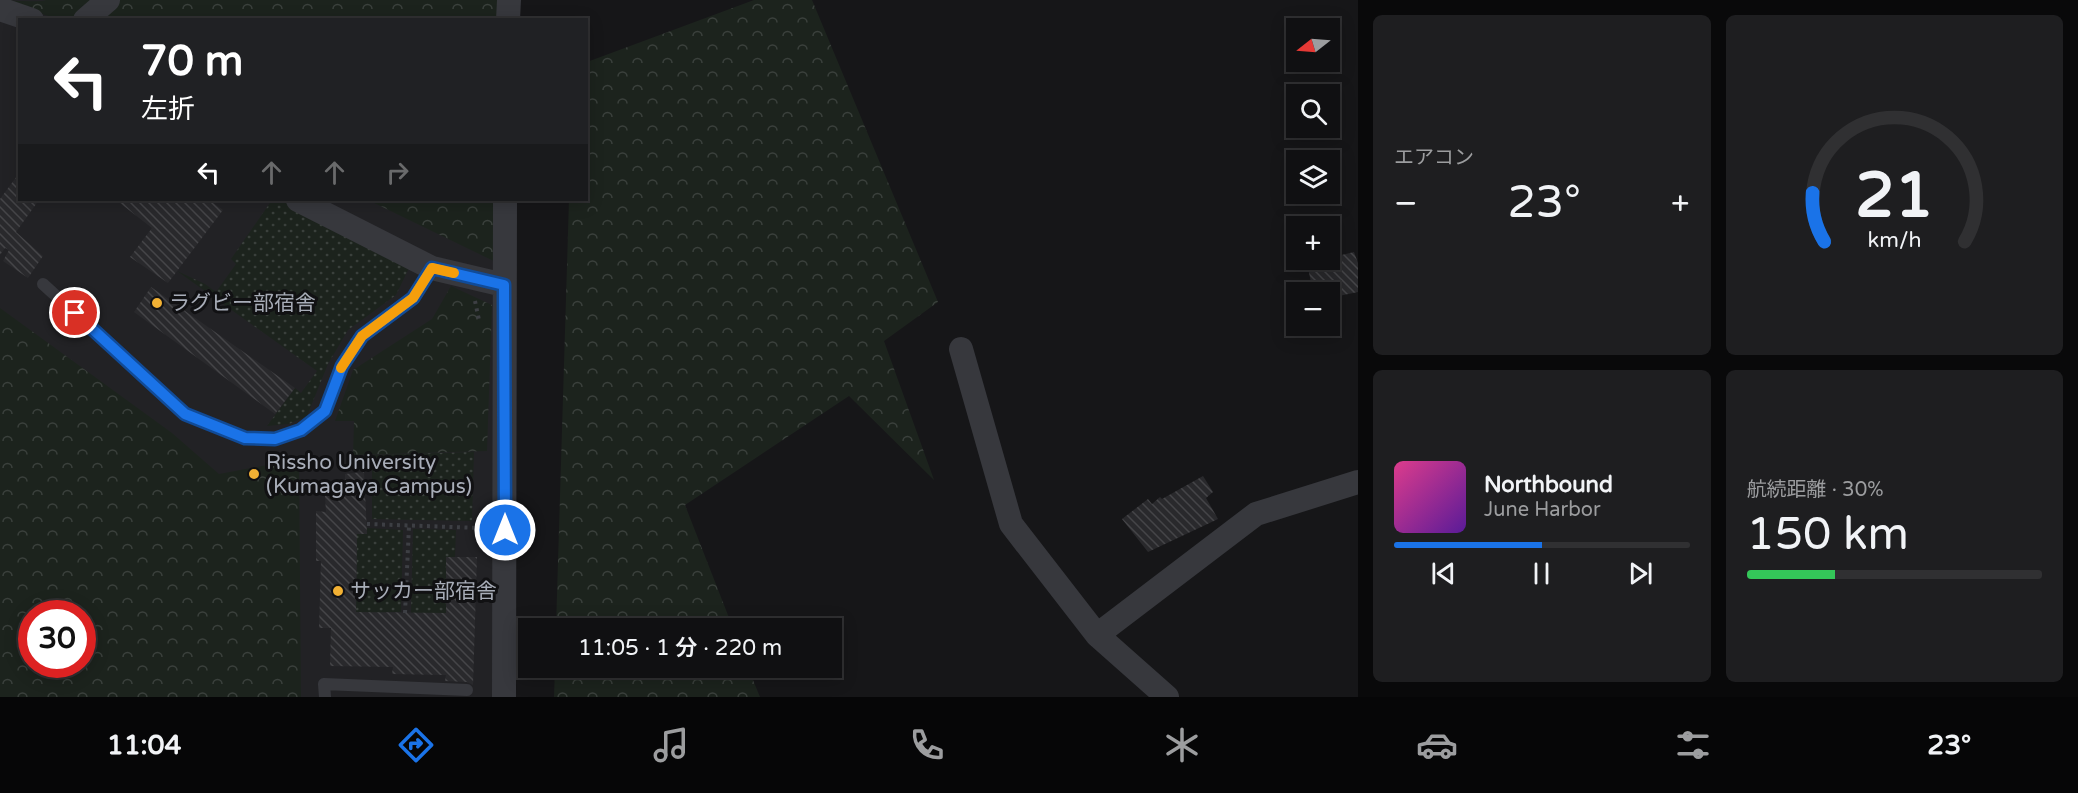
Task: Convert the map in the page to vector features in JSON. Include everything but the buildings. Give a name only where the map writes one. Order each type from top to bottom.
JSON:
[{"type":"street","points":[[87,18],[108,0]]},
{"type":"street","points":[[508,0],[508,18]]},
{"type":"street","points":[[0,9],[26,18]]},
{"type":"street","points":[[300,201],[432,268],[504,285]]},
{"type":"street","points":[[504,697],[505,201]]},
{"type":"street","points":[[961,349],[1011,524],[1098,635],[1167,697]]},
{"type":"street","points":[[1098,635],[1256,514],[1358,482]]},
{"type":"lane","points":[[44,284],[185,414],[245,438],[275,439],[301,430],[325,411],[342,366],[362,336],[413,298],[432,268]]},
{"type":"lane","points":[[324,697],[324,684],[467,690]]},
{"type":"path","points":[[367,524],[481,528]]},
{"type":"path","points":[[405,613],[409,526]]},
{"type":"shaded area","name":"Rissho University (Kumagaya Campus)","points":[[0,0],[517,0],[517,18],[18,18],[18,201],[512,201],[501,697],[0,697]]},
{"type":"green space","points":[[0,0],[505,0],[505,18],[55,18]]},
{"type":"green space","points":[[754,0],[812,0],[938,302],[884,341],[934,480],[849,396],[685,505],[729,618],[556,618],[569,201],[588,201],[588,62]]},
{"type":"green space","points":[[271,201],[282,201],[410,266],[396,295],[348,330],[328,364],[307,416],[289,424],[267,426],[295,388],[301,393],[317,371],[177,271],[205,284],[216,292],[236,264],[231,259]]},
{"type":"green space","points":[[370,201],[507,201],[508,268]]},
{"type":"green space","points":[[451,286],[492,305],[487,451],[353,455],[354,421],[335,421],[353,370],[432,319]]},
{"type":"green space","points":[[0,308],[172,433],[219,474],[299,459],[301,697],[0,697]]},
{"type":"green space","points":[[474,452],[472,521],[372,519],[372,455]]},
{"type":"green space","points":[[367,528],[403,530],[401,612],[386,612],[386,619],[356,621],[357,534],[367,534]]},
{"type":"green space","points":[[413,529],[456,530],[455,557],[446,557],[446,644],[411,613]]},
{"type":"green space","points":[[555,678],[752,678],[760,697],[554,697]]},
{"type":"slow traffic","points":[[341,368],[362,336],[413,298],[432,268],[454,273]]},
{"type":"place","name":"ラグビー部宿舎","points":[[157,303]]},
{"type":"place","name":"Rissho University (Kumagaya Campus)","points":[[254,474]]},
{"type":"place","name":"サッカー部宿舎","points":[[338,591]]},
{"type":"route","points":[[75,313],[185,414],[245,438],[275,439],[301,430],[325,411],[342,366],[362,336],[413,298],[432,268],[504,285],[505,530]]}]
